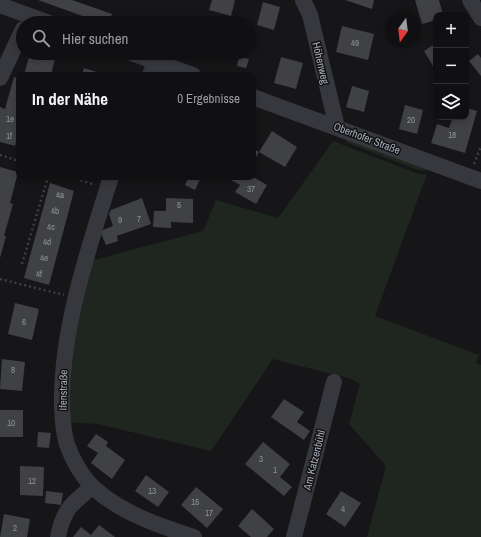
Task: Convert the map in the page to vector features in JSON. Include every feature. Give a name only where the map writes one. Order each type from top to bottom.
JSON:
[{"type":"street","name":"Höhenweg","points":[[303,0],[310,14],[337,127]]},
{"type":"street","points":[[470,0],[481,18]]},
{"type":"street","points":[[0,5],[16,16]]},
{"type":"street","points":[[0,78],[16,44]]},
{"type":"street","points":[[141,60],[153,68],[176,72]]},
{"type":"street","name":"Oberhofer Straße","points":[[256,98],[475,179]]},
{"type":"street","name":"Ifenstraße","points":[[109,183],[76,298],[64,359],[62,394],[63,422],[67,447],[78,467],[92,487],[107,499],[130,512],[163,527],[194,537]]},
{"type":"street","name":"Am Katzenbühl","points":[[294,537],[334,382]]},
{"type":"street","points":[[58,537],[60,526],[69,506],[92,487]]},
{"type":"path","points":[[475,179],[481,146]]},
{"type":"path","points":[[0,154],[16,160]]},
{"type":"path","points":[[22,264],[47,180]]},
{"type":"path","points":[[90,180],[109,183]]},
{"type":"path","points":[[0,279],[76,298]]},
{"type":"shaded area","points":[[350,136],[437,169],[420,171],[345,142]]},
{"type":"shaded area","points":[[333,141],[419,174],[427,174],[375,316],[479,355],[476,363],[481,365],[481,537],[367,537],[386,466],[349,424],[360,384],[351,379],[273,359],[211,451],[98,424],[65,422],[64,394],[90,261],[203,231],[216,200],[278,218]]},
{"type":"building","points":[[38,0],[72,0],[112,14],[111,16],[83,16]]},
{"type":"building","points":[[212,0],[235,0],[231,16],[209,10]]},
{"type":"building","points":[[345,0],[374,0],[372,9]]},
{"type":"building","points":[[415,0],[439,0],[442,12],[433,12],[433,21],[422,24],[421,12],[418,12]]},
{"type":"building","points":[[263,2],[280,7],[274,30],[257,25]]},
{"type":"building","points":[[342,26],[374,34],[368,60],[336,52]]},
{"type":"building","points":[[433,45],[433,66],[424,51]]},
{"type":"building","points":[[478,54],[481,58],[481,76],[469,61]]},
{"type":"building","points":[[281,57],[303,63],[296,89],[274,83]]},
{"type":"building","points":[[28,60],[55,60],[52,72],[25,72]]},
{"type":"building","points":[[238,60],[249,60],[246,68],[237,66]]},
{"type":"building","points":[[84,68],[97,72],[83,72]]},
{"type":"building","points":[[14,77],[16,77],[15,146],[0,142],[0,107],[5,109]]},
{"type":"building","points":[[352,86],[369,91],[364,112],[346,107]]},
{"type":"building","points":[[405,105],[423,110],[417,134],[399,129]]},
{"type":"building","points":[[469,109],[477,111],[465,153],[431,143],[437,124],[449,128],[452,120],[469,120]]},
{"type":"building","points":[[272,131],[297,147],[285,167],[259,152]]},
{"type":"building","points":[[256,150],[259,152],[256,157]]},
{"type":"building","points":[[0,167],[16,171],[16,180],[10,203],[13,204],[4,236],[6,236],[0,258]]},
{"type":"building","points":[[256,179],[267,185],[256,204],[235,192],[240,185],[231,180],[256,180]]},
{"type":"building","points":[[188,180],[200,180],[195,190],[185,185]]},
{"type":"building","points":[[50,183],[74,191],[49,285],[24,278]]},
{"type":"building","points":[[142,198],[151,224],[117,236],[118,241],[106,245],[100,231],[113,226],[109,214],[111,210]]},
{"type":"building","points":[[166,198],[193,199],[193,223],[171,222],[171,228],[153,227],[154,211],[166,211]]},
{"type":"building","points":[[15,303],[39,309],[32,340],[8,334]]},
{"type":"building","points":[[2,359],[25,362],[22,391],[0,389]]},
{"type":"building","points":[[284,399],[304,412],[297,422],[310,431],[304,440],[271,417]]},
{"type":"building","points":[[0,410],[23,410],[23,437],[0,437]]},
{"type":"building","points":[[38,432],[51,433],[49,448],[37,447]]},
{"type":"building","points":[[96,434],[108,442],[106,446],[125,460],[112,479],[91,463],[98,453],[87,446]]},
{"type":"building","points":[[263,442],[290,464],[280,477],[292,487],[284,496],[245,464]]},
{"type":"building","points":[[20,466],[44,467],[43,496],[20,495]]},
{"type":"building","points":[[146,475],[169,492],[158,507],[135,491]]},
{"type":"building","points":[[196,487],[223,509],[207,528],[181,505]]},
{"type":"building","points":[[46,491],[63,493],[61,505],[45,503]]},
{"type":"building","points":[[341,491],[361,503],[345,527],[326,514]]},
{"type":"building","points":[[252,509],[274,529],[267,537],[251,537],[238,526]]},
{"type":"building","points":[[4,514],[30,519],[27,537],[0,537]]},
{"type":"building","points":[[99,525],[115,537],[73,537],[81,527],[91,535]]}]
